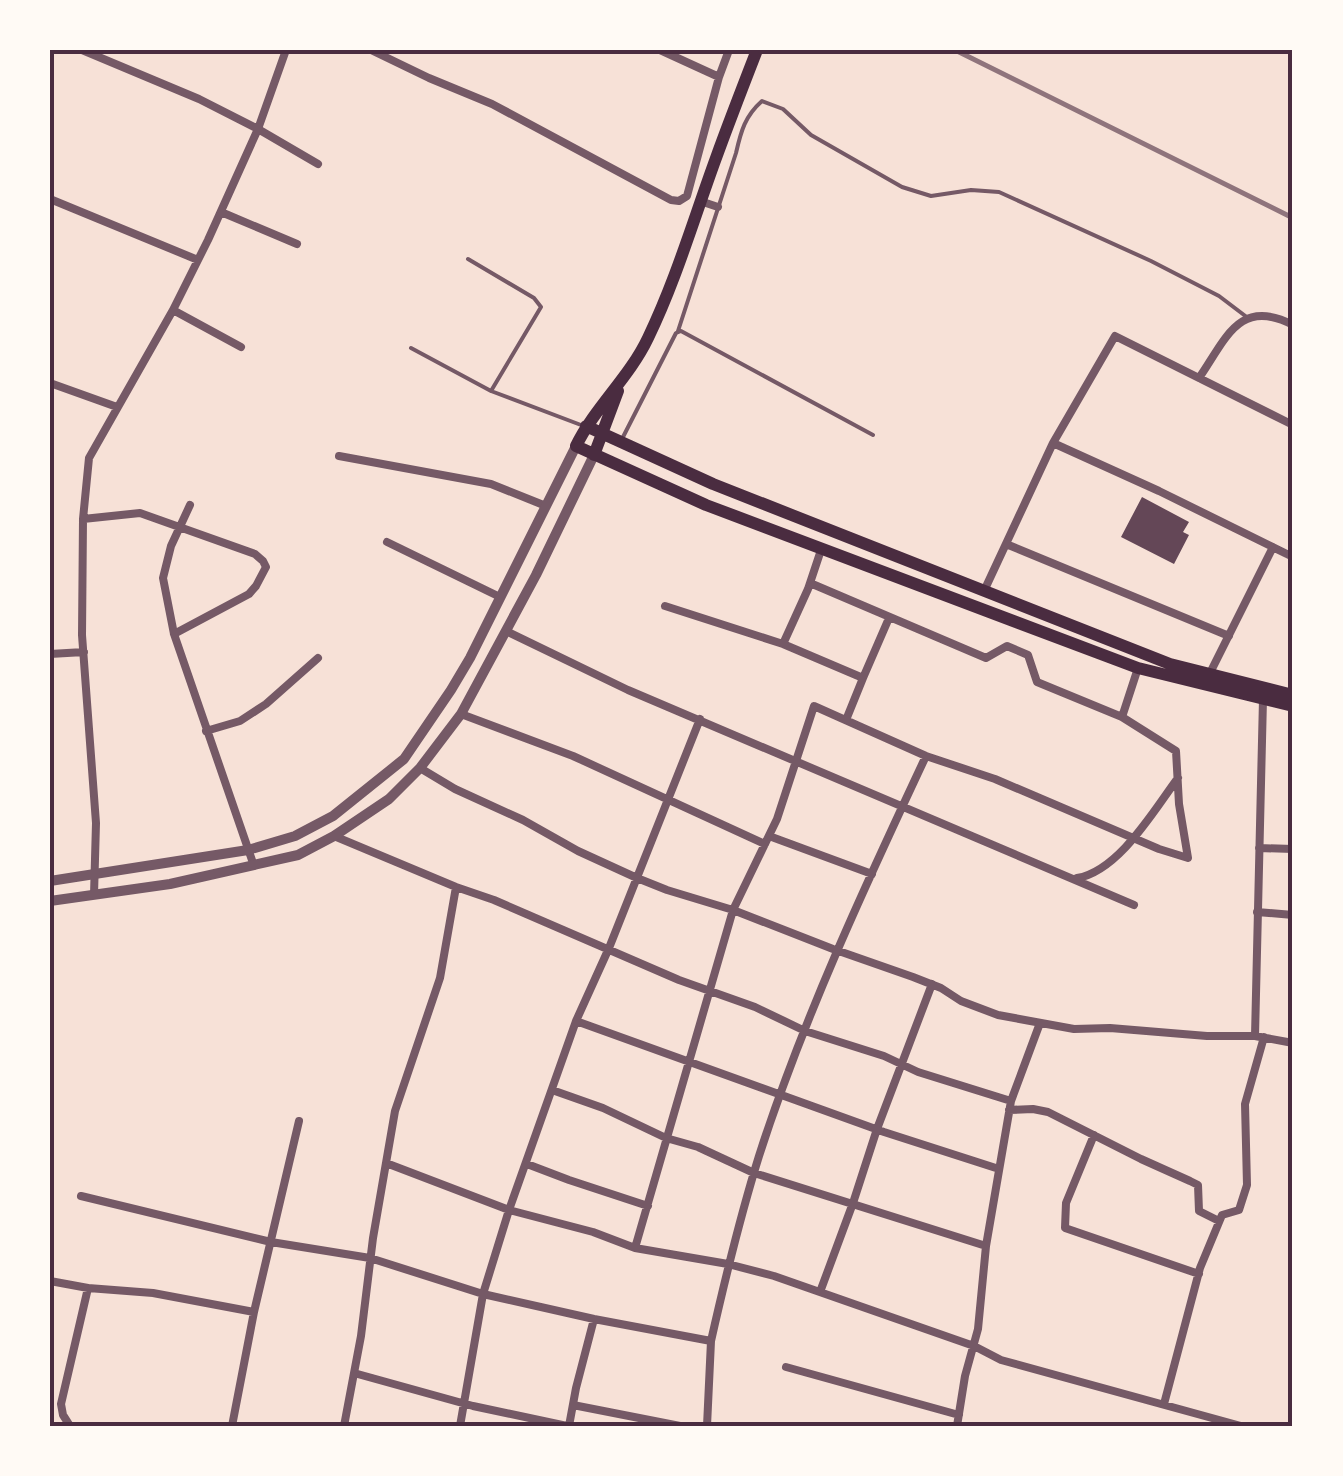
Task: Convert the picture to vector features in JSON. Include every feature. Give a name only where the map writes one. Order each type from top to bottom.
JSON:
[{"type":"main road","points":[[757,50],[686,247],[647,340],[576,446],[706,506],[1138,668],[1293,706]]},
{"type":"main road","points":[[594,455],[620,384]]},
{"type":"main road","points":[[586,426],[712,484],[1170,664],[1293,695]]},
{"type":"street","points":[[82,50],[199,100],[318,164]]},
{"type":"street","points":[[94,895],[96,823],[84,652],[84,519],[89,458],[198,260],[258,130],[286,50]]},
{"type":"street","points":[[371,50],[390,54],[492,104],[678,201],[687,196],[718,77],[729,50]]},
{"type":"street","points":[[660,50],[718,77]]},
{"type":"street","points":[[687,196],[718,207]]},
{"type":"street","points":[[50,199],[198,260]]},
{"type":"street","points":[[221,212],[297,244]]},
{"type":"street","points":[[173,310],[241,347]]},
{"type":"street","points":[[1199,378],[1238,322],[1257,314],[1293,325]]},
{"type":"street","points":[[984,591],[1053,443],[1115,336],[1293,425]]},
{"type":"street","points":[[50,382],[117,407]]},
{"type":"street","points":[[1053,443],[1293,557]]},
{"type":"street","points":[[50,881],[248,850],[294,836],[333,816],[404,759],[451,690],[576,446]]},
{"type":"street","points":[[50,901],[170,884],[298,855],[390,799],[420,768],[461,714],[558,533],[594,455]]},
{"type":"street","points":[[340,456],[491,484],[546,506]]},
{"type":"street","points":[[190,504],[163,578],[174,634],[254,866]]},
{"type":"street","points":[[84,519],[140,513],[263,560],[266,567],[249,594],[174,634]]},
{"type":"street","points":[[387,542],[500,598]]},
{"type":"street","points":[[1006,544],[1228,636]]},
{"type":"street","points":[[1209,675],[1273,547]]},
{"type":"street","points":[[783,644],[821,550]]},
{"type":"street","points":[[635,1248],[734,910],[777,819],[814,706],[926,756],[995,779],[1188,858],[1176,750],[1122,718],[1037,682],[1028,655],[1007,646],[986,658],[810,583]]},
{"type":"street","points":[[665,606],[783,644],[863,678]]},
{"type":"street","points":[[846,720],[889,618]]},
{"type":"street","points":[[506,631],[628,690],[1134,905]]},
{"type":"street","points":[[50,654],[84,652]]},
{"type":"street","points":[[206,731],[240,721],[266,704],[318,658]]},
{"type":"street","points":[[1122,718],[1138,668]]},
{"type":"street","points":[[1164,1404],[1199,1274],[1222,1215],[1239,1210],[1247,1185],[1244,1104],[1260,1037],[1258,912],[1263,699]]},
{"type":"street","points":[[461,714],[573,756],[668,801],[767,840],[872,874]]},
{"type":"street","points":[[460,1426],[483,1294],[509,1210],[576,1021],[700,719]]},
{"type":"street","points":[[707,1426],[712,1341],[728,1264],[754,1173],[836,950],[926,756]]},
{"type":"street","points":[[420,768],[637,878],[932,984],[960,1001],[998,1015],[1074,1030],[1110,1028],[1260,1037],[1293,1043]]},
{"type":"street","points":[[1073,878],[1104,867],[1133,838],[1178,778]]},
{"type":"street","points":[[334,836],[805,1032],[884,1056],[1010,1106],[1048,1112],[1198,1185],[1199,1211],[1220,1222]]},
{"type":"street","points":[[1259,848],[1293,849]]},
{"type":"street","points":[[344,1426],[394,1111],[440,978],[456,887]]},
{"type":"street","points":[[1258,912],[1293,914]]},
{"type":"street","points":[[820,1292],[932,984]]},
{"type":"street","points":[[576,1021],[999,1169]]},
{"type":"street","points":[[957,1426],[978,1329],[986,1246],[1010,1106],[1040,1022]]},
{"type":"street","points":[[552,1090],[754,1173],[986,1246]]},
{"type":"street","points":[[232,1426],[299,1121]]},
{"type":"street","points":[[1094,1135],[1066,1203],[1065,1228],[1199,1274]]},
{"type":"street","points":[[386,1163],[509,1210],[593,1232],[635,1248],[774,1276],[974,1346],[1001,1360],[1242,1426]]},
{"type":"street","points":[[526,1164],[648,1206]]},
{"type":"street","points":[[81,1196],[270,1242],[370,1258],[483,1294],[712,1341]]},
{"type":"street","points":[[50,1280],[88,1288],[153,1293],[254,1312]]},
{"type":"street","points":[[70,1426],[61,1404],[88,1288]]},
{"type":"street","points":[[354,1373],[568,1426],[594,1319]]},
{"type":"street","points":[[786,1367],[959,1415]]},
{"type":"street","points":[[573,1405],[680,1426]]},
{"type":"street","points":[[1185,1426],[1189,1412]]},
{"type":"lane","points":[[620,444],[678,331],[743,124],[762,101],[783,110],[811,135],[902,187],[931,196],[972,190],[999,192],[1150,261],[1219,296],[1248,318]]},
{"type":"lane","points":[[468,259],[534,298],[541,307],[491,391]]},
{"type":"lane","points":[[678,331],[874,435]]},
{"type":"lane","points":[[411,348],[491,391],[586,426]]},
{"type":"building","points":[[1142,497],[1189,522],[1183,532],[1189,535],[1174,564],[1121,537]]},
{"type":"railway","points":[[955,50],[1293,218]]}]
